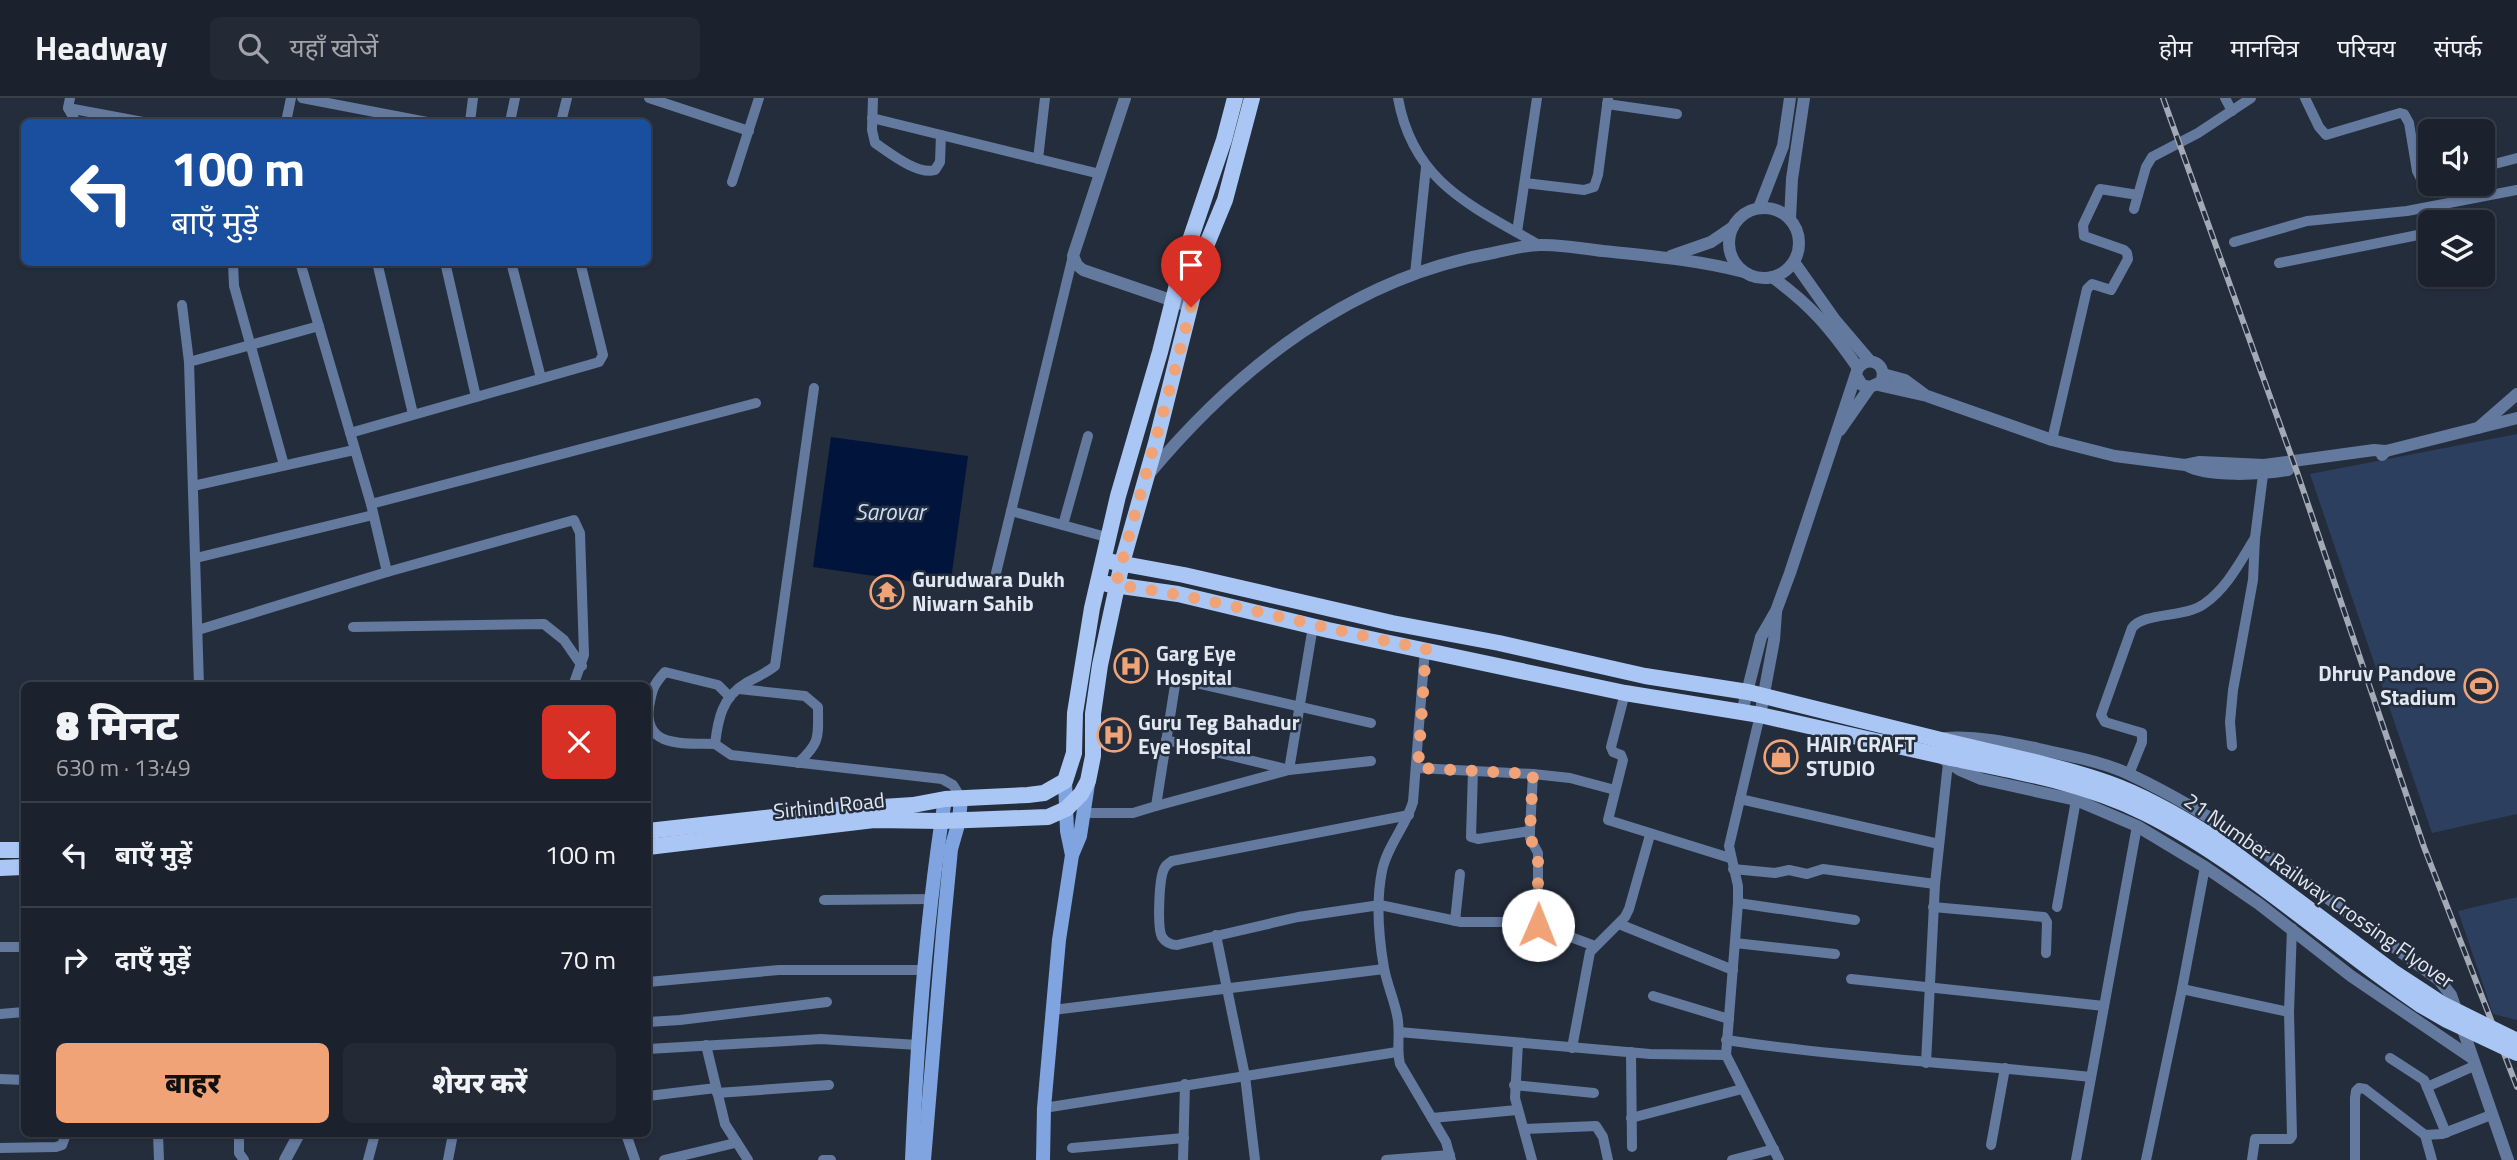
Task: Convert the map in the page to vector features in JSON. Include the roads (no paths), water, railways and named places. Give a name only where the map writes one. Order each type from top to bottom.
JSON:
[{"type":"main road","points":[[1072,855],[1067,831],[1065,781],[1071,770],[1074,753],[1075,713],[1098,582],[1118,496],[1183,261],[1224,141],[1235,98]]},
{"type":"main road","points":[[1042,1160],[1059,940],[1072,855],[1080,836],[1093,756],[1093,714],[1106,632],[1204,251],[1225,200],[1252,98]]},
{"type":"main road","points":[[1104,560],[1644,676],[1756,694],[1943,751]]},
{"type":"main road","points":[[1098,582],[1178,594],[1625,693],[1760,715],[1943,751]]},
{"type":"main road","name":"21 Number Railway Crossing Flyover","points":[[1943,751],[2016,758],[2109,783],[2183,819],[2214,838],[2402,978],[2442,1004],[2517,1041]]},
{"type":"main road","name":"21 Number Railway Crossing Flyover","points":[[1943,751],[2071,785],[2146,814],[2233,867],[2421,1005],[2517,1054]]},
{"type":"main road","name":"Sirhind Road","points":[[699,832],[835,810],[913,805],[953,794],[1044,793],[1065,781]]},
{"type":"main road","points":[[1066,810],[1081,794],[1088,781]]},
{"type":"main road","points":[[924,1160],[951,849],[959,821],[953,794]]},
{"type":"main road","points":[[912,1160],[924,970],[938,838],[941,821],[953,794]]},
{"type":"main road","name":"Sirhind Road","points":[[699,832],[874,820],[959,821],[1048,817],[1066,810]]},
{"type":"main road","points":[[651,831],[699,832]]},
{"type":"main road","points":[[651,846],[699,832]]},
{"type":"main road","points":[[0,850],[21,850]]},
{"type":"main road","points":[[0,868],[21,867]]},
{"type":"street","points":[[287,119],[291,98]]},
{"type":"street","points":[[302,98],[411,119]]},
{"type":"street","points":[[470,119],[473,98]]},
{"type":"street","points":[[511,119],[515,98]]},
{"type":"street","points":[[562,119],[567,98]]},
{"type":"street","points":[[649,98],[749,131]]},
{"type":"street","points":[[732,182],[758,98]]},
{"type":"street","points":[[873,98],[872,138],[875,143],[927,172],[935,170],[940,162],[941,135]]},
{"type":"street","points":[[1038,159],[1045,98]]},
{"type":"street","points":[[996,573],[1073,256],[1125,98]]},
{"type":"street","points":[[1398,98],[1412,143],[1426,167],[1464,201],[1539,245]]},
{"type":"street","points":[[1517,232],[1537,98]]},
{"type":"street","points":[[1759,208],[1783,146],[1790,98]]},
{"type":"street","points":[[1790,219],[1792,179],[1804,98]]},
{"type":"street","points":[[2225,98],[2232,111]]},
{"type":"street","points":[[2134,209],[2146,166],[2152,157],[2199,132],[2251,98]]},
{"type":"street","points":[[2305,98],[2319,127],[2326,135],[2404,114],[2409,123],[2418,173]]},
{"type":"street","points":[[1525,183],[1584,190],[1594,187],[1598,175],[1607,101],[1677,114]]},
{"type":"street","points":[[69,103],[131,119]]},
{"type":"street","points":[[872,118],[1100,174]]},
{"type":"street","points":[[2495,164],[2517,158]]},
{"type":"street","points":[[1415,274],[1426,167]]},
{"type":"street","points":[[2052,440],[2087,289],[2092,284],[2111,290],[2128,259],[2124,250],[2084,236],[2083,225],[2100,189],[2138,195]]},
{"type":"street","points":[[2234,242],[2307,221],[2430,207],[2517,190]]},
{"type":"street","points":[[1144,480],[1170,447],[1257,366],[1328,314],[1390,282],[1474,256],[1539,245],[1718,265],[1762,278],[1772,277],[1788,269],[1798,251],[1799,240],[1790,219],[1776,210],[1759,208],[1739,218],[1733,227],[1729,246],[1737,265],[1744,272]]},
{"type":"street","points":[[1667,258],[1711,242],[1733,227]]},
{"type":"street","points":[[2280,263],[2418,235]]},
{"type":"street","points":[[1073,256],[1083,270],[1191,307]]},
{"type":"street","points":[[1794,262],[1835,320],[1861,368],[1862,384],[1911,383],[1927,396],[2052,440],[2115,456],[2185,465],[2201,471],[2264,469],[2375,458],[2386,452],[2517,418]]},
{"type":"street","points":[[233,266],[234,286],[285,465]]},
{"type":"street","points":[[301,266],[372,510],[387,572]]},
{"type":"street","points":[[378,266],[413,414]]},
{"type":"street","points":[[446,266],[476,397]]},
{"type":"street","points":[[513,266],[541,378]]},
{"type":"street","points":[[350,433],[599,362],[602,359],[581,266]]},
{"type":"street","points":[[1772,277],[1800,297],[1861,368]]},
{"type":"street","points":[[182,305],[189,362],[199,682]]},
{"type":"street","points":[[189,362],[319,326]]},
{"type":"street","points":[[1780,1160],[1726,1055],[1738,903],[1731,837],[1760,715],[1756,694],[1761,637],[1776,611],[1843,409],[1861,368],[1877,363],[1877,382],[1834,439]]},
{"type":"street","points":[[715,744],[718,719],[725,702],[739,689],[775,666],[814,388]]},
{"type":"street","points":[[2475,430],[2517,394]]},
{"type":"street","points":[[196,558],[756,403]]},
{"type":"street","points":[[1063,525],[1088,436]]},
{"type":"street","points":[[193,486],[354,450]]},
{"type":"street","points":[[2232,746],[2230,722],[2233,690],[2253,580],[2255,538],[2264,469]]},
{"type":"street","points":[[1011,511],[1110,538]]},
{"type":"street","points":[[198,630],[387,572],[574,520],[580,533],[584,655],[575,682]]},
{"type":"street","points":[[2129,774],[2142,742],[2142,733],[2105,722],[2101,715],[2132,628],[2141,620],[2178,614],[2204,605],[2231,576],[2255,538]]},
{"type":"street","points":[[353,627],[544,624],[564,640],[582,666]]},
{"type":"street","points":[[1289,770],[1314,626]]},
{"type":"street","points":[[1386,1160],[1451,1157],[1446,1142],[1400,1064],[1397,1052],[1397,1015],[1384,969],[1380,905],[1382,871],[1386,858],[1409,816],[1418,768],[1426,649]]},
{"type":"street","points":[[651,700],[653,685],[665,672],[718,685],[730,697]]},
{"type":"street","points":[[1156,806],[1176,681],[1181,678],[1371,723]]},
{"type":"street","points":[[739,689],[805,696],[818,707],[818,734],[814,748],[798,762]]},
{"type":"street","points":[[1625,693],[1611,747],[1613,752],[1623,757],[1608,820],[1732,863],[1775,873],[1789,870],[1807,874],[1823,869],[1935,884]]},
{"type":"street","points":[[1742,712],[1756,694]]},
{"type":"street","points":[[651,727],[656,736],[673,743],[715,744],[730,755],[942,779],[953,794]]},
{"type":"street","points":[[1943,751],[1969,736],[2077,757],[2129,774],[2173,798],[2439,980],[2451,995],[2508,1160]]},
{"type":"street","points":[[1166,740],[1289,770]]},
{"type":"street","points":[[1943,751],[1960,770],[1981,779],[2076,800],[2137,827],[2232,881],[2351,976],[2473,1062]]},
{"type":"street","points":[[1926,1063],[1943,751]]},
{"type":"street","points":[[1083,813],[1133,813],[1289,770],[1371,761]]},
{"type":"street","points":[[1418,768],[1570,778],[1615,790]]},
{"type":"street","points":[[1473,770],[1471,837],[1478,839],[1530,831]]},
{"type":"street","points":[[1533,774],[1530,838],[1538,853],[1538,925]]},
{"type":"street","points":[[1740,799],[1939,844]]},
{"type":"street","points":[[2057,907],[2076,800]]},
{"type":"street","points":[[1409,816],[1179,859],[1167,865],[1162,876],[1159,925],[1161,936],[1171,945],[1177,945],[1298,917],[1380,905],[1455,921],[1538,925],[1595,946]]},
{"type":"street","points":[[2076,1160],[2137,827]]},
{"type":"street","points":[[1572,1048],[1588,961],[1595,946],[1619,924],[1629,909],[1650,835]]},
{"type":"street","points":[[2146,1160],[2205,867]]},
{"type":"street","points":[[1455,921],[1460,874]]},
{"type":"street","points":[[824,900],[932,898]]},
{"type":"street","points":[[1738,903],[1855,920]]},
{"type":"street","points":[[1933,907],[2044,917],[2047,922],[2046,953]]},
{"type":"street","points":[[1619,924],[1733,970]]},
{"type":"street","points":[[2252,1160],[2255,1139],[2290,1139],[2292,1136],[2289,1012],[2292,928]]},
{"type":"street","points":[[1216,935],[1245,1076],[1255,1160]]},
{"type":"street","points":[[1735,943],[1835,954]]},
{"type":"street","points":[[0,947],[21,947]]},
{"type":"street","points":[[1053,1010],[1384,969]]},
{"type":"street","points":[[651,982],[779,970],[924,970]]},
{"type":"street","points":[[1851,979],[2104,1006]]},
{"type":"street","points":[[2182,989],[2289,1012]]},
{"type":"street","points":[[1653,996],[1729,1019]]},
{"type":"street","points":[[651,1022],[827,1002]]},
{"type":"street","points":[[0,1014],[21,1012]]},
{"type":"street","points":[[1399,1031],[1572,1048],[1726,1055]]},
{"type":"street","points":[[651,1049],[821,1039],[918,1045]]},
{"type":"street","points":[[1726,1040],[1926,1063],[2091,1077]]},
{"type":"street","points":[[1518,1043],[1514,1085],[1517,1110],[1532,1160]]},
{"type":"street","points":[[706,1045],[725,1124],[748,1160]]},
{"type":"street","points":[[1044,1108],[1397,1052]]},
{"type":"street","points":[[1631,1052],[1632,1147]]},
{"type":"street","points":[[2390,1058],[2424,1080],[2446,1133]]},
{"type":"street","points":[[2427,1087],[2473,1062]]},
{"type":"street","points":[[1991,1145],[2005,1068]]},
{"type":"street","points":[[0,1079],[21,1080]]},
{"type":"street","points":[[1183,1160],[1185,1084]]},
{"type":"street","points":[[651,1096],[829,1085]]},
{"type":"street","points":[[1514,1085],[1594,1093]]},
{"type":"street","points":[[2355,1160],[2355,1098],[2359,1087],[2425,1135],[2432,1160]]},
{"type":"street","points":[[1631,1118],[1742,1089]]},
{"type":"street","points":[[1432,1118],[1517,1110]]},
{"type":"street","points":[[2425,1135],[2446,1133],[2491,1115]]},
{"type":"street","points":[[1524,1129],[1596,1126],[1603,1137],[1608,1160]]},
{"type":"street","points":[[0,1149],[56,1147],[62,1145],[65,1137]]},
{"type":"street","points":[[158,1137],[159,1160]]},
{"type":"street","points":[[239,1137],[239,1153],[244,1160]]},
{"type":"street","points":[[285,1160],[297,1137]]},
{"type":"street","points":[[369,1160],[374,1137]]},
{"type":"street","points":[[448,1160],[452,1137]]},
{"type":"street","points":[[627,1137],[635,1160]]},
{"type":"street","points":[[1072,1148],[1184,1138]]},
{"type":"street","points":[[664,1160],[735,1143]]},
{"type":"street","points":[[1731,1160],[1774,1149]]},
{"type":"street","points":[[823,1160],[831,1160]]},
{"type":"water","name":"Sarovar","points":[[831,437],[968,456],[950,587],[813,567]]},
{"type":"railway","points":[[2163,98],[2297,472],[2424,847],[2517,1087]]},
{"type":"place","name":"Gurudwara Dukh Niwarn Sahib","points":[[887,592]]},
{"type":"place","name":"Garg Eye Hospital","points":[[1131,666]]},
{"type":"place","name":"Dhruv Pandove Stadium","points":[[2481,686]]},
{"type":"place","name":"Guru Teg Bahadur Eye Hospital","points":[[1114,735]]},
{"type":"place","name":"HAIR CRAFT STUDIO","points":[[1781,757]]}]
